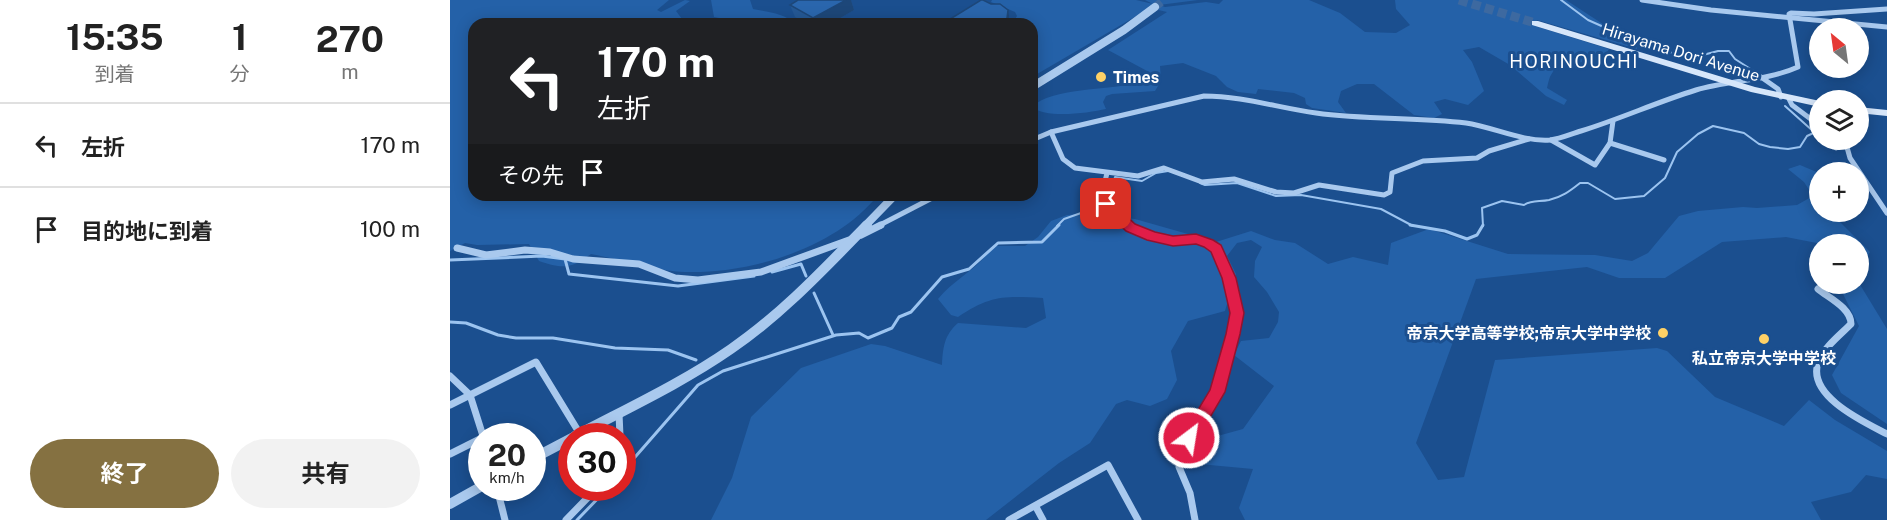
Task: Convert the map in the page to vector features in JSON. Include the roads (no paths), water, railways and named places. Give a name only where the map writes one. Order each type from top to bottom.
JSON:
[{"type":"main road","name":"Hirayama Dori Avenue","points":[[1535,23],[1725,82],[1809,102]]},
{"type":"main road","points":[[1869,111],[1887,113]]},
{"type":"street","points":[[1642,0],[1688,8],[1887,27]]},
{"type":"street","points":[[1038,83],[1124,30],[1155,7]]},
{"type":"street","points":[[1038,137],[1051,132],[1204,96],[1223,96],[1315,113],[1359,118],[1463,123],[1531,138],[1551,140],[1725,82],[1798,67],[1789,14],[1887,9]]},
{"type":"street","points":[[1763,76],[1792,105],[1809,118]]},
{"type":"street","points":[[1551,140],[1595,165],[1610,143],[1613,121]]},
{"type":"street","points":[[1051,132],[1063,159],[1075,168],[1137,176],[1164,168],[1203,182],[1234,179],[1276,192],[1294,193],[1319,184],[1384,195],[1390,192],[1392,173],[1397,169],[1434,160],[1469,160],[1531,138]]},
{"type":"street","points":[[1610,143],[1664,160]]},
{"type":"street","points":[[1848,150],[1850,158],[1887,213]]},
{"type":"street","points":[[1107,173],[1102,181],[1106,204],[1119,218],[1131,227],[1152,236],[1173,241],[1196,239],[1209,243],[1216,249],[1236,300],[1237,313],[1233,334],[1217,392],[1179,458],[1179,467],[1190,493],[1195,520]]},
{"type":"street","points":[[601,423],[692,374],[732,348],[778,311],[889,201]]},
{"type":"street","points":[[457,248],[486,255],[525,250],[550,252],[573,259],[639,264],[675,278],[698,280],[761,272],[788,264],[852,239],[926,201]]},
{"type":"street","points":[[1824,294],[1843,308],[1851,318],[1851,324],[1819,361],[1816,370],[1821,386],[1849,413],[1887,434]]},
{"type":"street","points":[[450,405],[537,362],[568,423]]},
{"type":"street","points":[[450,375],[470,395],[478,423]]},
{"type":"street","points":[[619,414],[619,423]]},
{"type":"street","points":[[450,454],[468,444]]},
{"type":"street","points":[[1009,520],[1108,465],[1138,520]]},
{"type":"street","points":[[450,504],[468,494]]},
{"type":"street","points":[[501,501],[506,520]]},
{"type":"street","points":[[567,520],[585,501]]},
{"type":"street","points":[[1036,507],[1043,520]]},
{"type":"waterway","points":[[1561,0],[1588,20],[1615,32],[1635,37],[1657,51],[1699,56],[1718,51],[1729,51],[1735,59],[1763,77]]},
{"type":"waterway","points":[[1785,106],[1809,128]]},
{"type":"waterway","points":[[1483,225],[1482,208],[1502,201],[1524,205],[1549,200],[1566,193],[1580,183],[1588,183],[1615,199],[1644,196],[1665,178],[1677,152],[1698,134],[1713,126],[1744,133],[1759,144],[1788,149],[1800,147],[1809,135]]},
{"type":"waterway","points":[[1110,194],[1115,177],[1142,181],[1156,173],[1168,171]]},
{"type":"waterway","points":[[1200,183],[1205,185],[1237,183],[1276,196],[1301,195],[1381,209],[1412,225]]},
{"type":"waterway","points":[[1057,226],[1064,219],[1101,206]]},
{"type":"waterway","points":[[636,456],[698,385],[723,371],[836,335],[859,333],[868,338],[892,328],[899,317],[911,312],[942,277],[969,269],[998,243],[1042,242],[1059,225]]},
{"type":"waterway","points":[[1412,225],[1445,231],[1467,239],[1477,235],[1483,225]]},
{"type":"waterway","points":[[450,260],[542,256],[565,259],[569,274],[678,286],[754,276]]},
{"type":"waterway","points":[[772,272],[801,264],[806,276]]},
{"type":"waterway","points":[[814,293],[833,335]]},
{"type":"waterway","points":[[450,322],[466,323],[498,335],[516,338],[553,338],[615,348],[668,350],[696,360]]},
{"type":"waterway","points":[[577,520],[595,501]]},
{"type":"tunnel","points":[[1155,7],[1164,0]]},
{"type":"tunnel","points":[[1459,0],[1535,23]]},
{"type":"place","name":"Times","points":[[1101,77]]},
{"type":"place","name":"帝京大学高等学校;帝京大学中学校","points":[[1663,333]]},
{"type":"place","name":"私立帝京大学中学校","points":[[1764,339]]},
{"type":"district","name":"HORINOUCHI","points":[[1574,62]]}]
